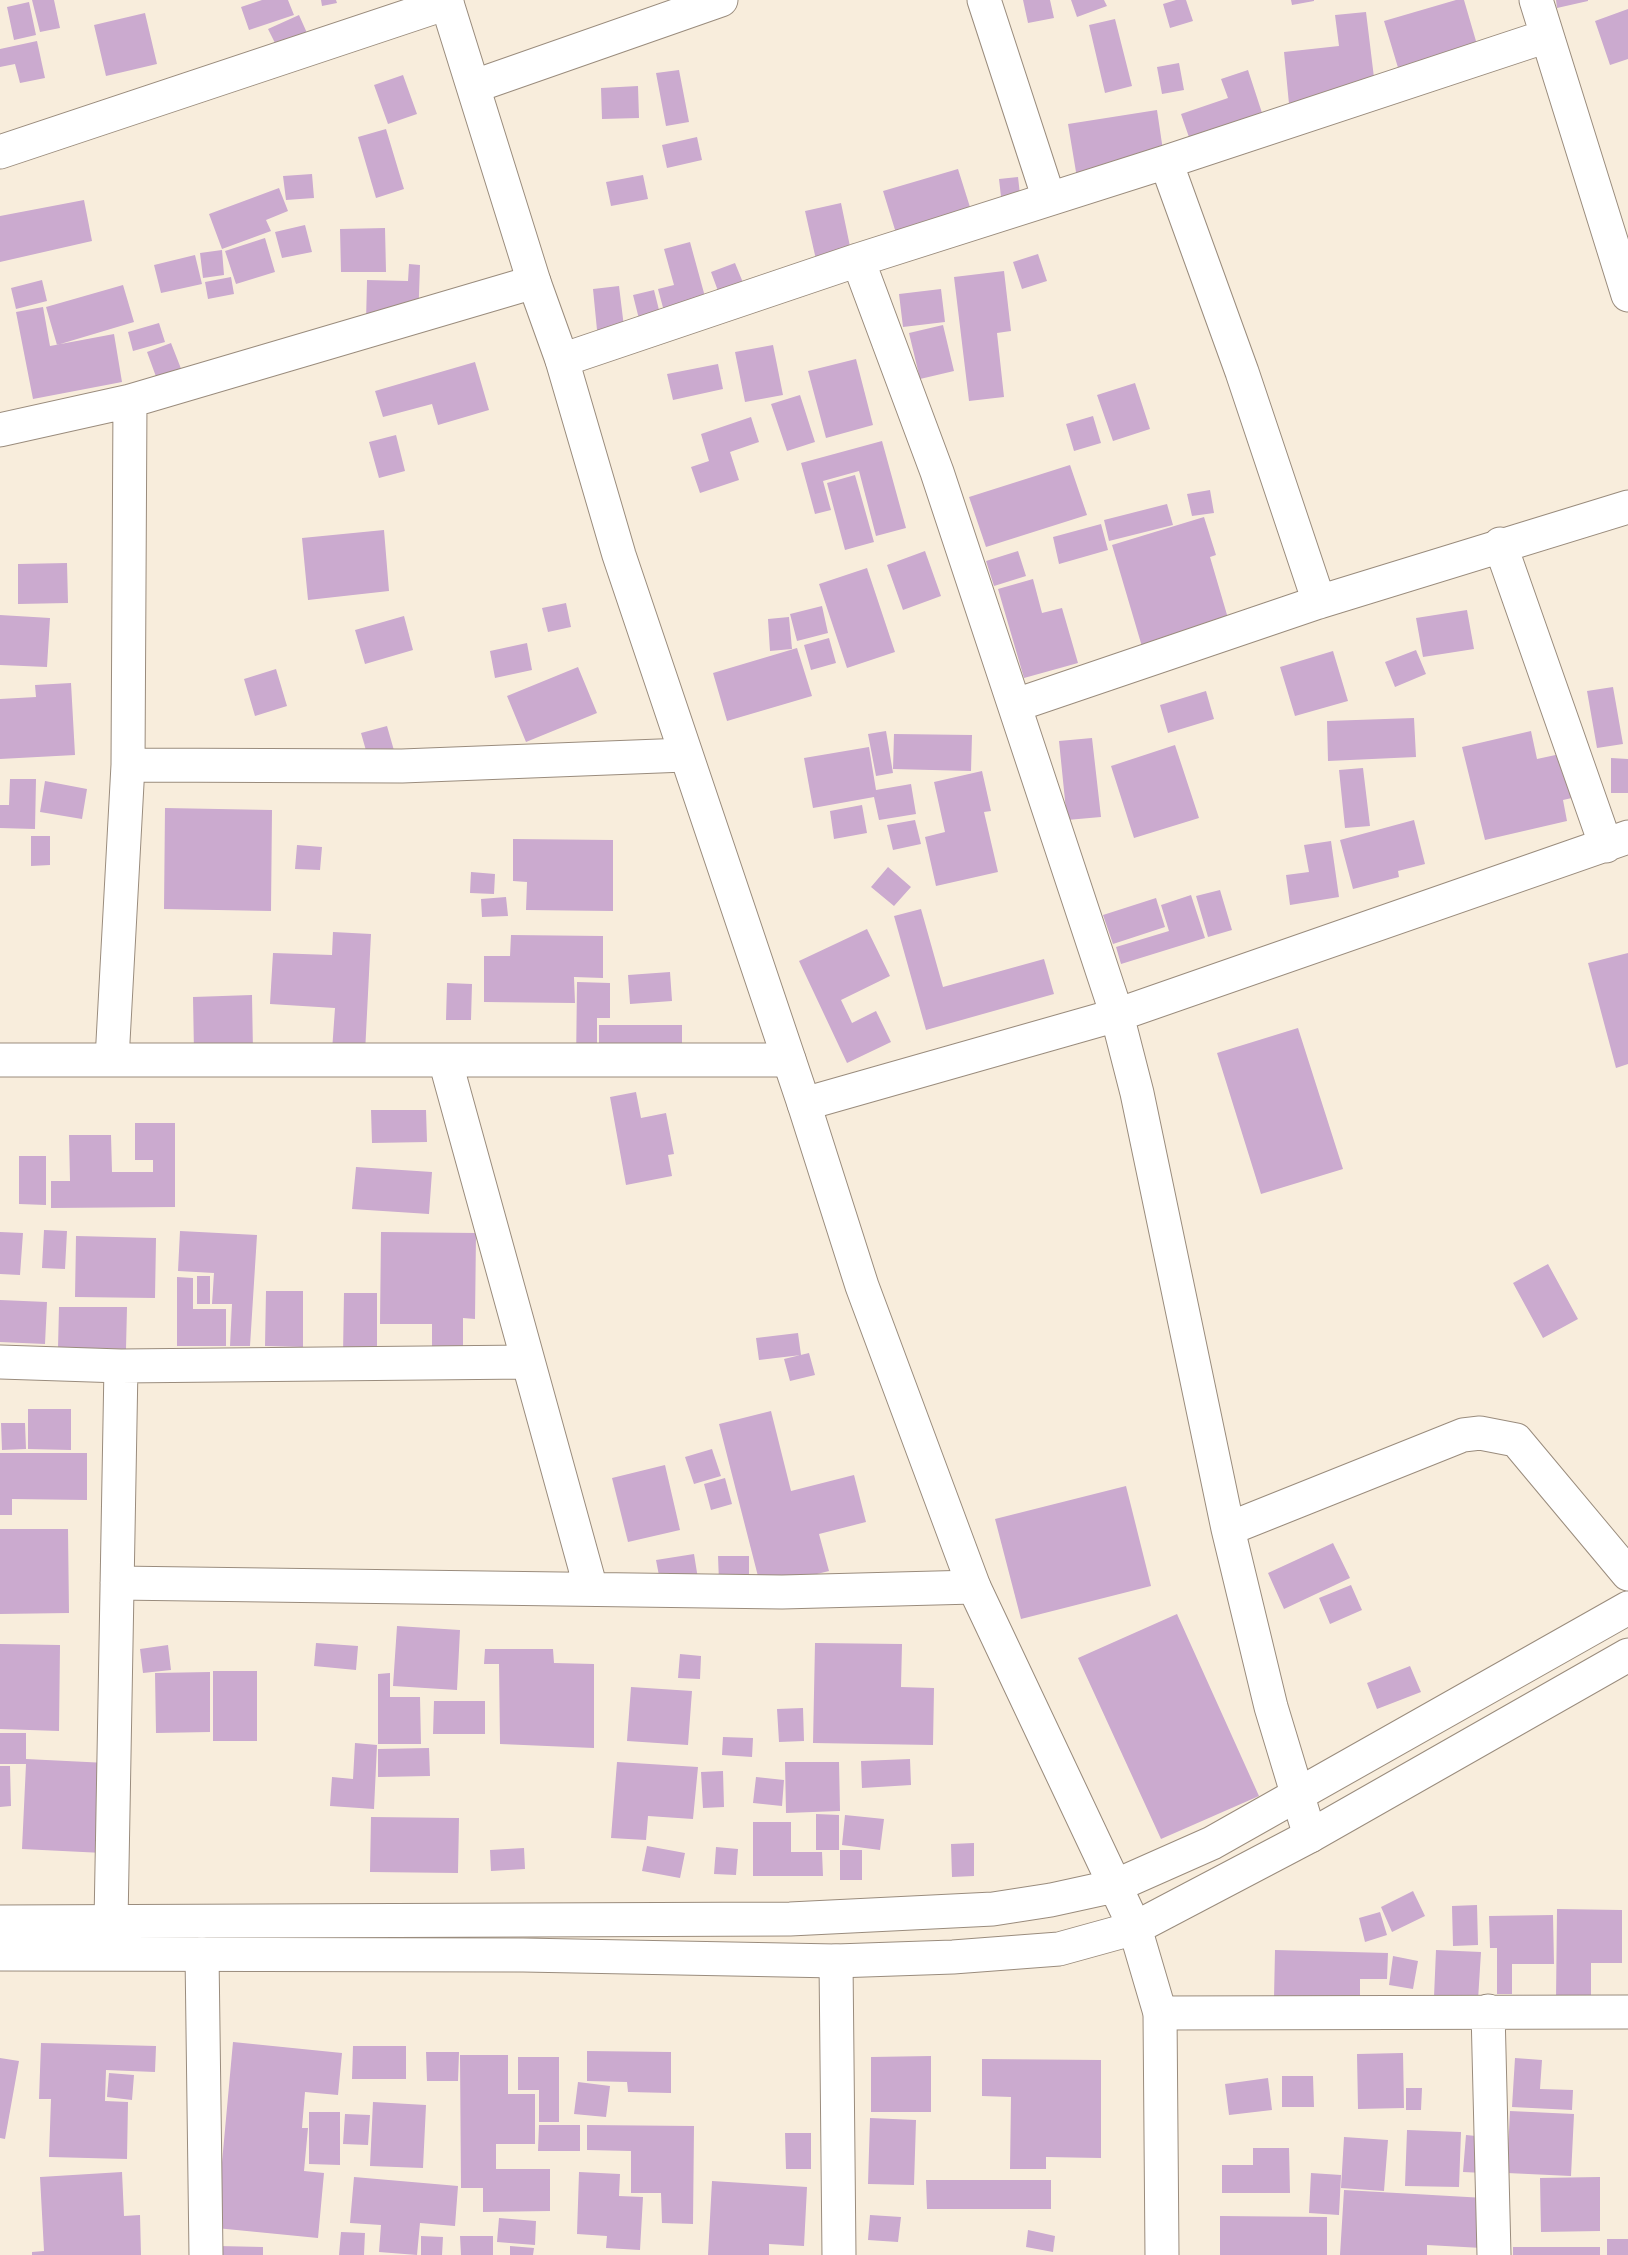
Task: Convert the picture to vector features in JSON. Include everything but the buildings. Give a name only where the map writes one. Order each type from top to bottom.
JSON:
[{"type":"street","points":[[475,86],[721,0]]},
{"type":"street","points":[[984,0],[1049,199]]},
{"type":"street","points":[[1536,0],[1628,295]]},
{"type":"street","points":[[0,152],[446,2],[475,86],[534,282],[562,360],[620,555],[685,755],[804,1104],[862,1286],[974,1587],[1135,1928],[1160,2013],[1162,2255]]},
{"type":"street","points":[[562,360],[858,260],[1166,162],[1548,36]]},
{"type":"street","points":[[1166,162],[1242,372],[1319,602]]},
{"type":"street","points":[[858,260],[938,472],[1117,1015],[1137,1093],[1228,1529],[1271,1707],[1310,1836]]},
{"type":"street","points":[[0,430],[130,401],[534,282]]},
{"type":"street","points":[[112,1060],[128,765],[130,401]]},
{"type":"street","points":[[1016,705],[1158,654],[1500,544],[1628,507]]},
{"type":"street","points":[[804,1104],[1117,1015],[1617,842],[1500,544]]},
{"type":"street","points":[[128,765],[402,766],[685,755]]},
{"type":"street","points":[[0,1060],[789,1060]]},
{"type":"street","points":[[445,1060],[591,1589]]},
{"type":"street","points":[[0,1362],[121,1366],[528,1362]]},
{"type":"street","points":[[111,1922],[121,1366]]},
{"type":"street","points":[[1228,1529],[1463,1435],[1480,1433],[1515,1440],[1628,1574]]},
{"type":"street","points":[[117,1583],[782,1592],[974,1587]]},
{"type":"street","points":[[0,1922],[790,1919],[993,1909],[1115,1886],[1212,1843],[1628,1608]]},
{"type":"street","points":[[0,1954],[511,1955],[836,1961],[953,1957],[1059,1949],[1135,1928],[1310,1836],[1628,1655]]},
{"type":"street","points":[[202,1954],[206,2255]]},
{"type":"street","points":[[836,1961],[839,2255]]},
{"type":"street","points":[[1488,2011],[1494,2255]]},
{"type":"street","points":[[1160,2013],[1628,2012]]}]
